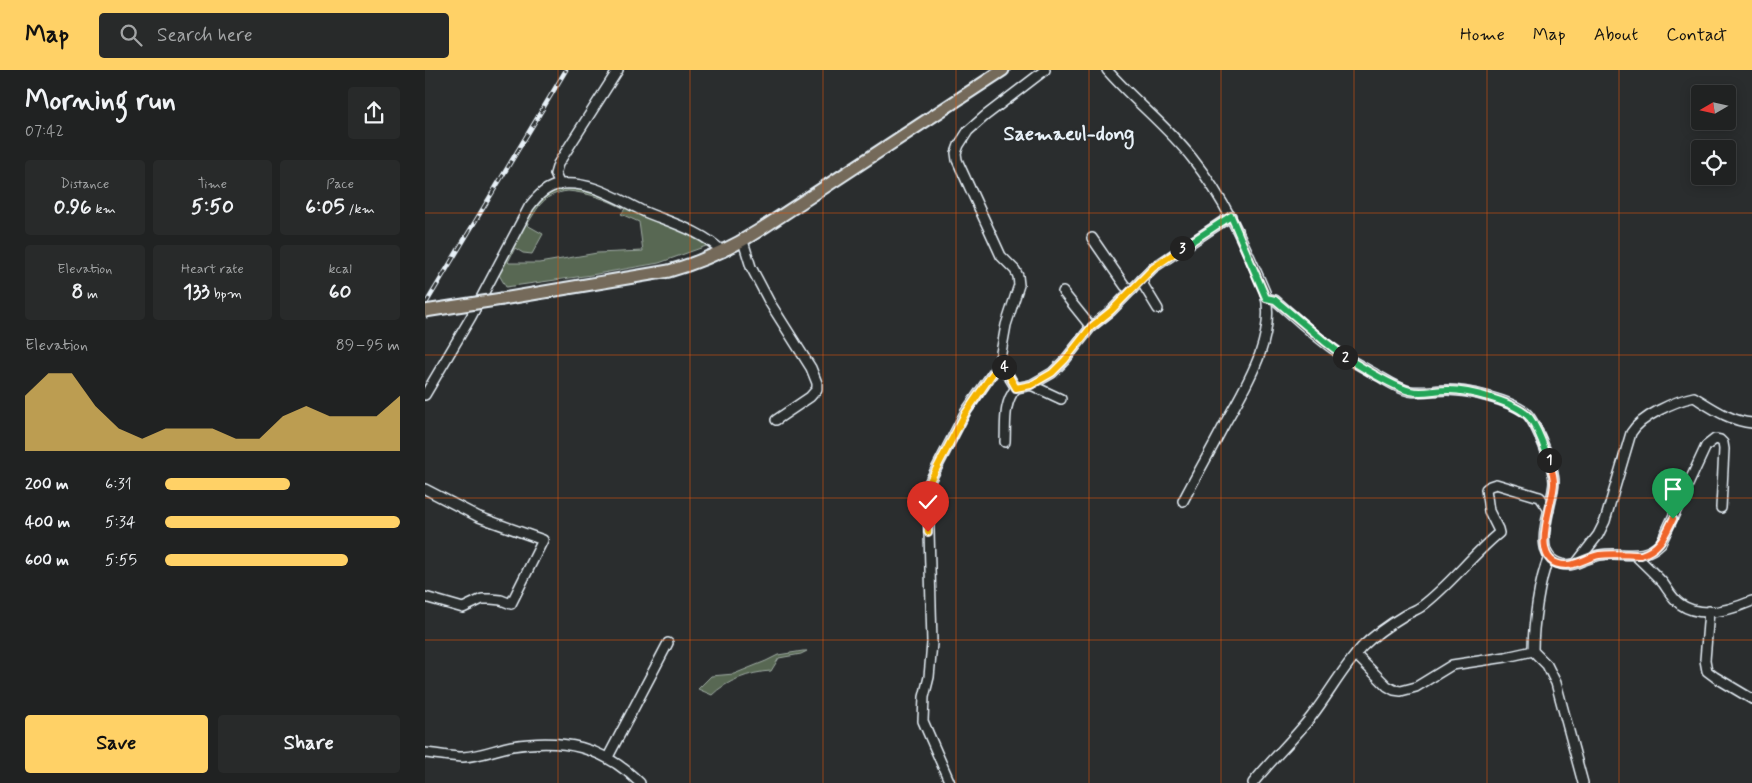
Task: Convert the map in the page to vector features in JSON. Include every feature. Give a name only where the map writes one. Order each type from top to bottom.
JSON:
[{"type":"main road","points":[[425,311],[669,271],[723,252],[743,241],[1003,70]]},
{"type":"street","points":[[560,185],[555,174],[558,164],[618,70]]},
{"type":"street","points":[[949,783],[923,721],[924,696],[929,678],[932,643],[928,492],[930,481],[965,414],[999,364],[1006,325],[1019,285],[1015,270],[1001,256],[957,160],[956,153],[962,138],[971,127],[1045,70]]},
{"type":"street","points":[[1107,70],[1192,157],[1231,216],[1266,298],[1267,327],[1256,362],[1241,394],[1183,501]]},
{"type":"street","points":[[425,395],[471,317],[529,207],[541,192],[560,185],[574,185],[602,191],[707,239],[723,252]]},
{"type":"street","points":[[1005,442],[1006,408],[1010,396],[1016,388],[1031,385],[1052,373],[1065,360],[1091,327],[1153,268],[1231,216]]},
{"type":"street","points":[[1093,238],[1125,286],[1132,290]]},
{"type":"street","points":[[743,241],[751,267],[770,304],[811,368],[817,383],[817,389],[810,397],[776,420]]},
{"type":"street","points":[[1142,279],[1144,286],[1158,308]]},
{"type":"street","points":[[1063,292],[1091,327]]},
{"type":"street","points":[[1266,298],[1275,300],[1338,352],[1395,385],[1417,392],[1459,391],[1506,403],[1525,413],[1531,419],[1540,438],[1553,474],[1554,483],[1545,529],[1546,551],[1549,558],[1560,564],[1573,564],[1600,555],[1648,553],[1661,543],[1703,451],[1715,439],[1723,443],[1724,449],[1721,508]]},
{"type":"street","points":[[999,364],[1003,367],[1016,388]]},
{"type":"street","points":[[1031,385],[1061,399]]},
{"type":"street","points":[[1576,563],[1598,535],[1605,521],[1631,433],[1641,421],[1693,396],[1727,416],[1752,423]]},
{"type":"street","points":[[1253,783],[1309,719],[1321,704],[1342,670],[1356,655],[1382,630],[1420,607],[1443,588],[1459,574],[1471,558],[1499,533],[1489,512],[1486,489],[1496,484],[1537,496],[1549,510]]},
{"type":"street","points":[[425,489],[479,517],[543,540],[511,604],[491,599],[463,608],[425,597]]},
{"type":"street","points":[[1635,555],[1682,605],[1691,610],[1717,612],[1752,601]]},
{"type":"street","points":[[1549,558],[1544,569],[1533,651],[1547,666],[1556,683],[1583,783]]},
{"type":"street","points":[[1709,611],[1706,668],[1715,677],[1752,699]]},
{"type":"street","points":[[608,757],[668,643]]},
{"type":"street","points":[[1356,655],[1387,686],[1401,691],[1416,687],[1452,666],[1533,651]]},
{"type":"street","points":[[425,753],[464,757],[487,754],[510,747],[555,744],[579,746],[608,757],[640,783]]},
{"type":"green space","points":[[570,187],[598,193],[705,241],[709,245],[659,263],[506,287],[498,273],[537,202],[548,193]],"holes":[[[568,191],[597,197],[625,209],[621,214],[639,222],[643,251],[597,253],[539,263],[509,263],[515,248],[523,253],[532,254],[543,234],[527,225],[543,202],[553,195]]]},
{"type":"green space","points":[[807,651],[779,658],[771,671],[739,678],[724,685],[712,695],[698,689],[711,676],[734,674],[778,655]]},
{"type":"railway","points":[[425,305],[566,70]]},
{"type":"district","name":"Saemaeul-dong","points":[[1069,133]]},
{"type":"route","points":[[928,532],[928,492],[930,481],[965,414],[999,364],[1003,367],[1016,388],[1031,385],[1042,380],[1065,360],[1091,327],[1111,311],[1153,268],[1231,216],[1266,298],[1275,300],[1338,352],[1395,385],[1410,391],[1447,390],[1470,393],[1506,403],[1525,413],[1531,419],[1553,474],[1553,492],[1545,521],[1545,529],[1546,551],[1553,562],[1566,565],[1600,555],[1641,555],[1648,553],[1661,543],[1673,519]]}]
